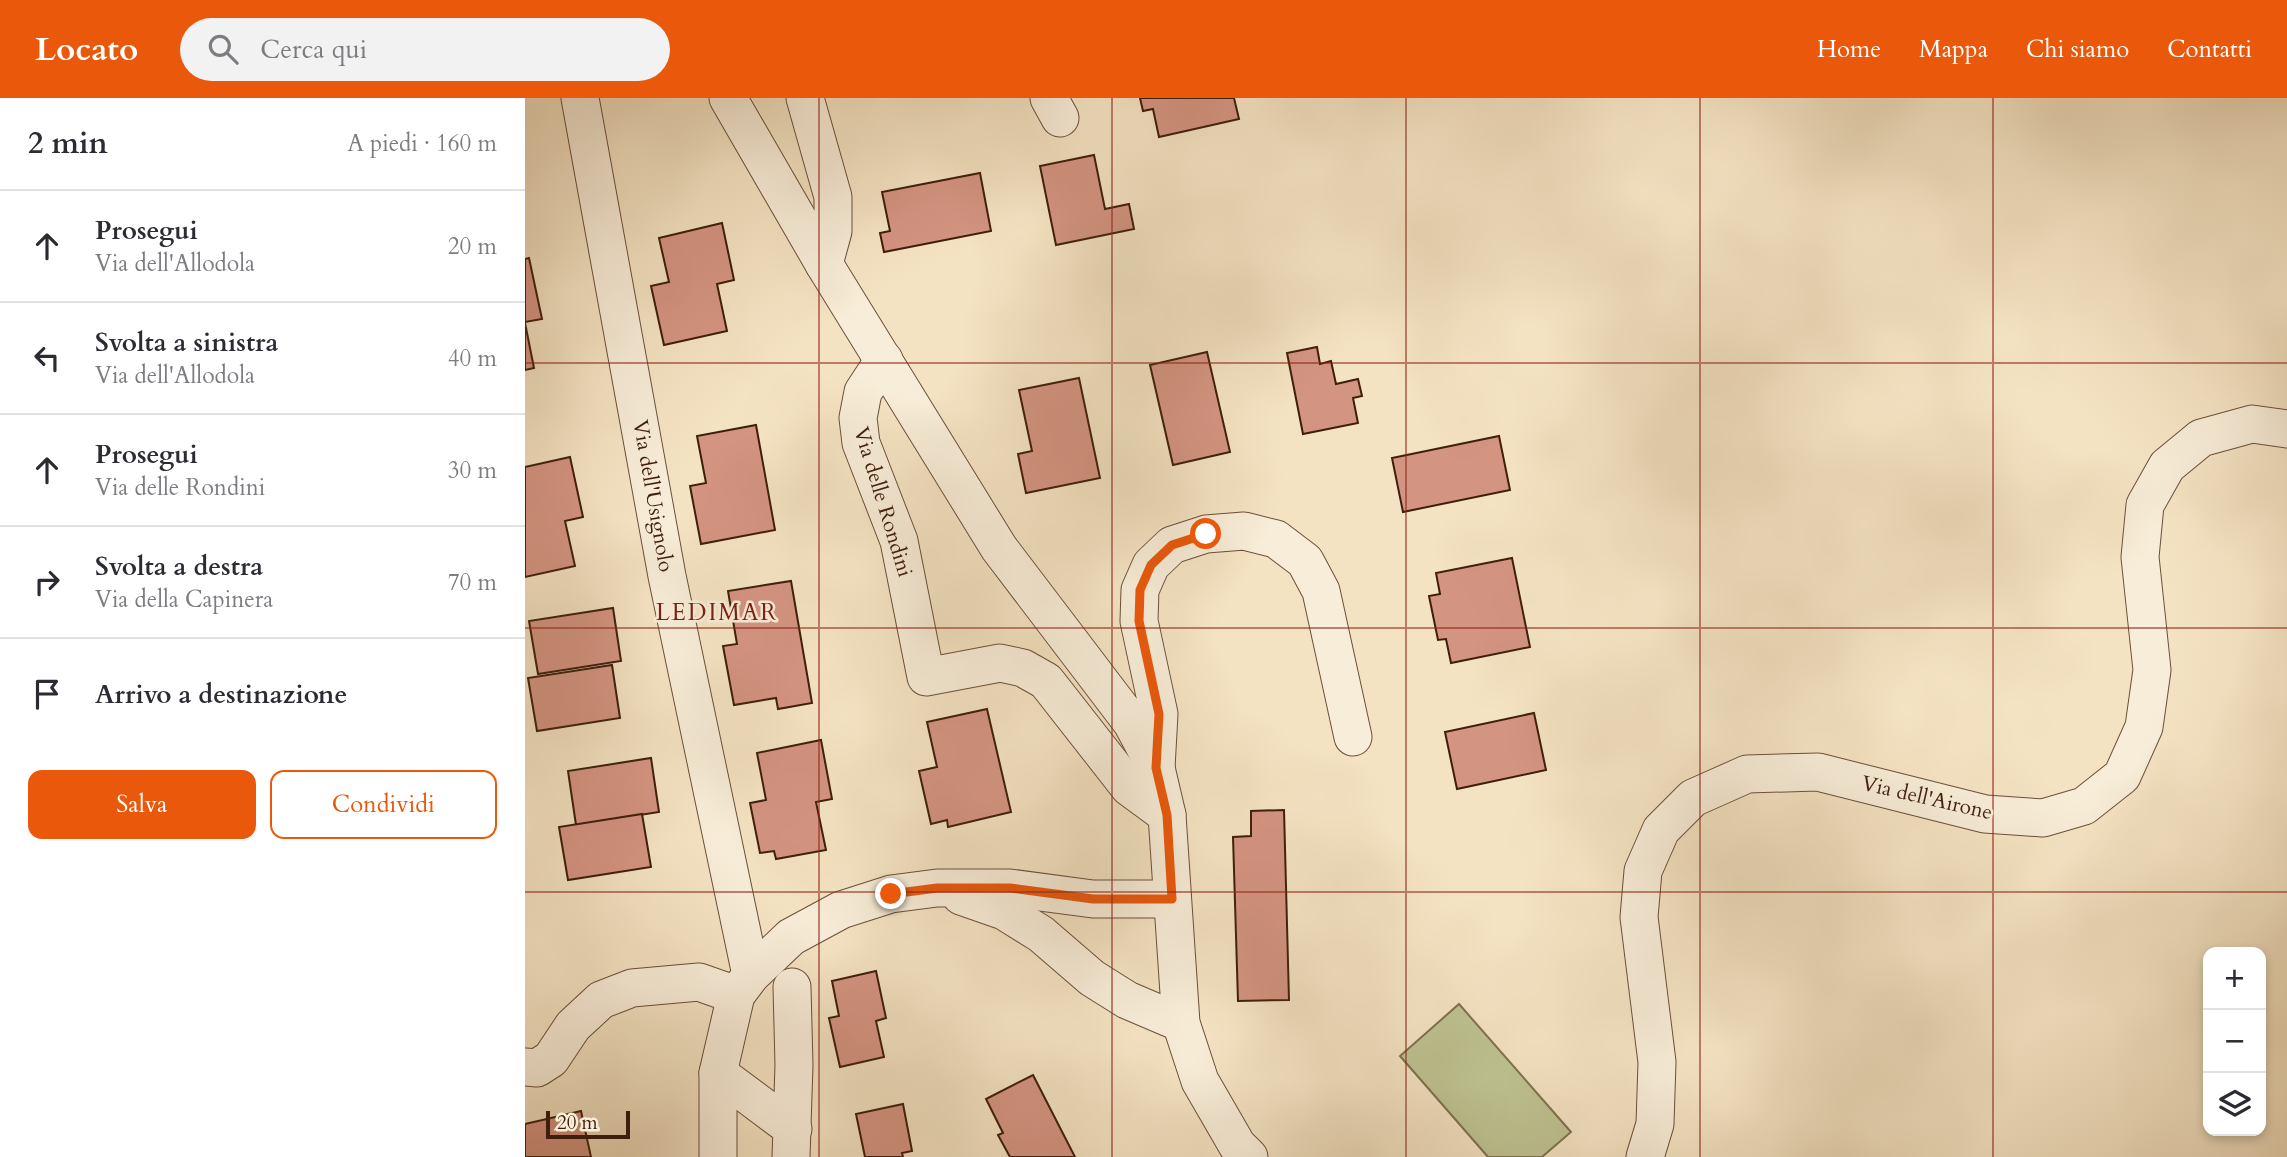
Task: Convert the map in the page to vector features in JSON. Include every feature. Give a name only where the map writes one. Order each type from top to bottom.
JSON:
[{"type":"street","name":"Via dell'Usignolo","points":[[580,98],[744,985]]},
{"type":"street","points":[[728,98],[824,264],[999,548],[1132,723],[1156,768],[1167,815],[1181,1023],[1200,1081],[1237,1145],[1249,1157]]},
{"type":"street","points":[[805,98],[833,197],[833,231],[824,264]]},
{"type":"street","name":"Via delle Rondini","points":[[884,360],[863,392],[858,418],[860,443],[899,541],[926,677],[1000,663],[1023,668],[1046,681],[1129,787],[1167,815]]},
{"type":"street","name":"Via dell'Airone","points":[[1645,1157],[1655,1124],[1657,1062],[1639,917],[1643,871],[1661,830],[1693,798],[1747,774],[1818,772],[1985,814],[2043,818],[2084,806],[2122,776],[2144,727],[2152,670],[2140,557],[2145,505],[2167,466],[2201,438],[2252,424],[2287,429]]},
{"type":"street","points":[[1156,768],[1159,714],[1139,621],[1140,590],[1151,565],[1172,545],[1206,534],[1244,531],[1276,539],[1305,561],[1321,591],[1353,737]]},
{"type":"street","points":[[937,888],[1004,911],[1041,934],[1092,978],[1127,1000],[1181,1023]]},
{"type":"street","points":[[718,1157],[718,1073],[744,985],[791,937],[841,910],[891,894],[937,888],[1010,888],[1093,899],[1172,899]]},
{"type":"street","points":[[525,1067],[537,1068],[551,1059],[573,1026],[601,1000],[632,988],[699,982],[744,985]]},
{"type":"street","points":[[792,987],[792,1143]]},
{"type":"street","points":[[718,1073],[792,1143]]},
{"type":"green space","points":[[1459,1004],[1571,1132],[1542,1157],[1488,1157],[1400,1056]]},
{"type":"building","points":[[1140,98],[1234,98],[1239,119],[1159,137],[1153,109],[1143,111]]},
{"type":"building","points":[[1094,155],[1105,209],[1129,204],[1134,229],[1056,245],[1040,166]]},
{"type":"building","points":[[980,173],[991,231],[884,252],[880,233],[890,231],[882,192]]},
{"type":"building","points":[[722,223],[734,280],[717,284],[727,331],[664,345],[651,286],[669,282],[659,238]]},
{"type":"building","points":[[529,258],[542,319],[525,322],[525,259]]},
{"type":"building","points":[[525,323],[534,368],[525,370]]},
{"type":"building","points":[[1317,347],[1320,364],[1331,361],[1336,384],[1358,379],[1362,396],[1353,398],[1358,423],[1303,434],[1287,353]]},
{"type":"building","points":[[1207,352],[1230,452],[1173,465],[1150,365]]},
{"type":"building","points":[[1079,378],[1100,478],[1026,493],[1018,454],[1032,451],[1019,390]]},
{"type":"building","points":[[756,425],[775,530],[701,544],[690,486],[706,483],[697,436]]},
{"type":"building","points":[[1499,436],[1510,490],[1403,512],[1392,458]]},
{"type":"building","points":[[570,457],[583,517],[565,521],[575,566],[525,577],[525,467]]},
{"type":"building","points":[[1512,558],[1530,647],[1451,663],[1446,639],[1438,640],[1429,596],[1440,594],[1436,573]]},
{"type":"building","points":[[791,581],[812,703],[778,709],[776,698],[734,705],[723,646],[737,644],[728,591]]},
{"type":"building","points":[[613,608],[621,661],[538,674],[529,621]]},
{"type":"building","points":[[612,665],[620,718],[537,731],[528,678]]},
{"type":"building","points":[[987,709],[1011,812],[948,827],[947,820],[931,824],[919,771],[937,767],[927,722]]},
{"type":"building","points":[[1534,713],[1546,770],[1457,789],[1445,732]]},
{"type":"building","points":[[821,740],[832,799],[816,802],[826,850],[776,859],[774,851],[760,853],[750,803],[766,800],[757,753]]},
{"type":"building","points":[[651,758],[659,812],[576,825],[568,771]]},
{"type":"building","points":[[1284,810],[1289,1000],[1238,1001],[1233,837],[1251,836],[1251,811]]},
{"type":"building","points":[[642,814],[651,867],[568,880],[559,827]]},
{"type":"building","points":[[876,971],[886,1018],[876,1021],[884,1057],[840,1067],[829,1018],[839,1016],[832,981]]},
{"type":"building","points":[[1033,1075],[1075,1157],[1010,1157],[998,1135],[1003,1133],[986,1099]]},
{"type":"building","points":[[903,1104],[912,1151],[902,1153],[903,1157],[865,1157],[856,1114]]},
{"type":"building","points":[[581,1111],[591,1157],[525,1157],[525,1124]]},
{"type":"district","name":"LEDIMAR","points":[[717,612]]},
{"type":"route","points":[[891,894],[937,888],[1010,888],[1093,899],[1172,899],[1167,815],[1156,768],[1159,714],[1139,621],[1140,590],[1151,565],[1172,545],[1206,534]]}]
